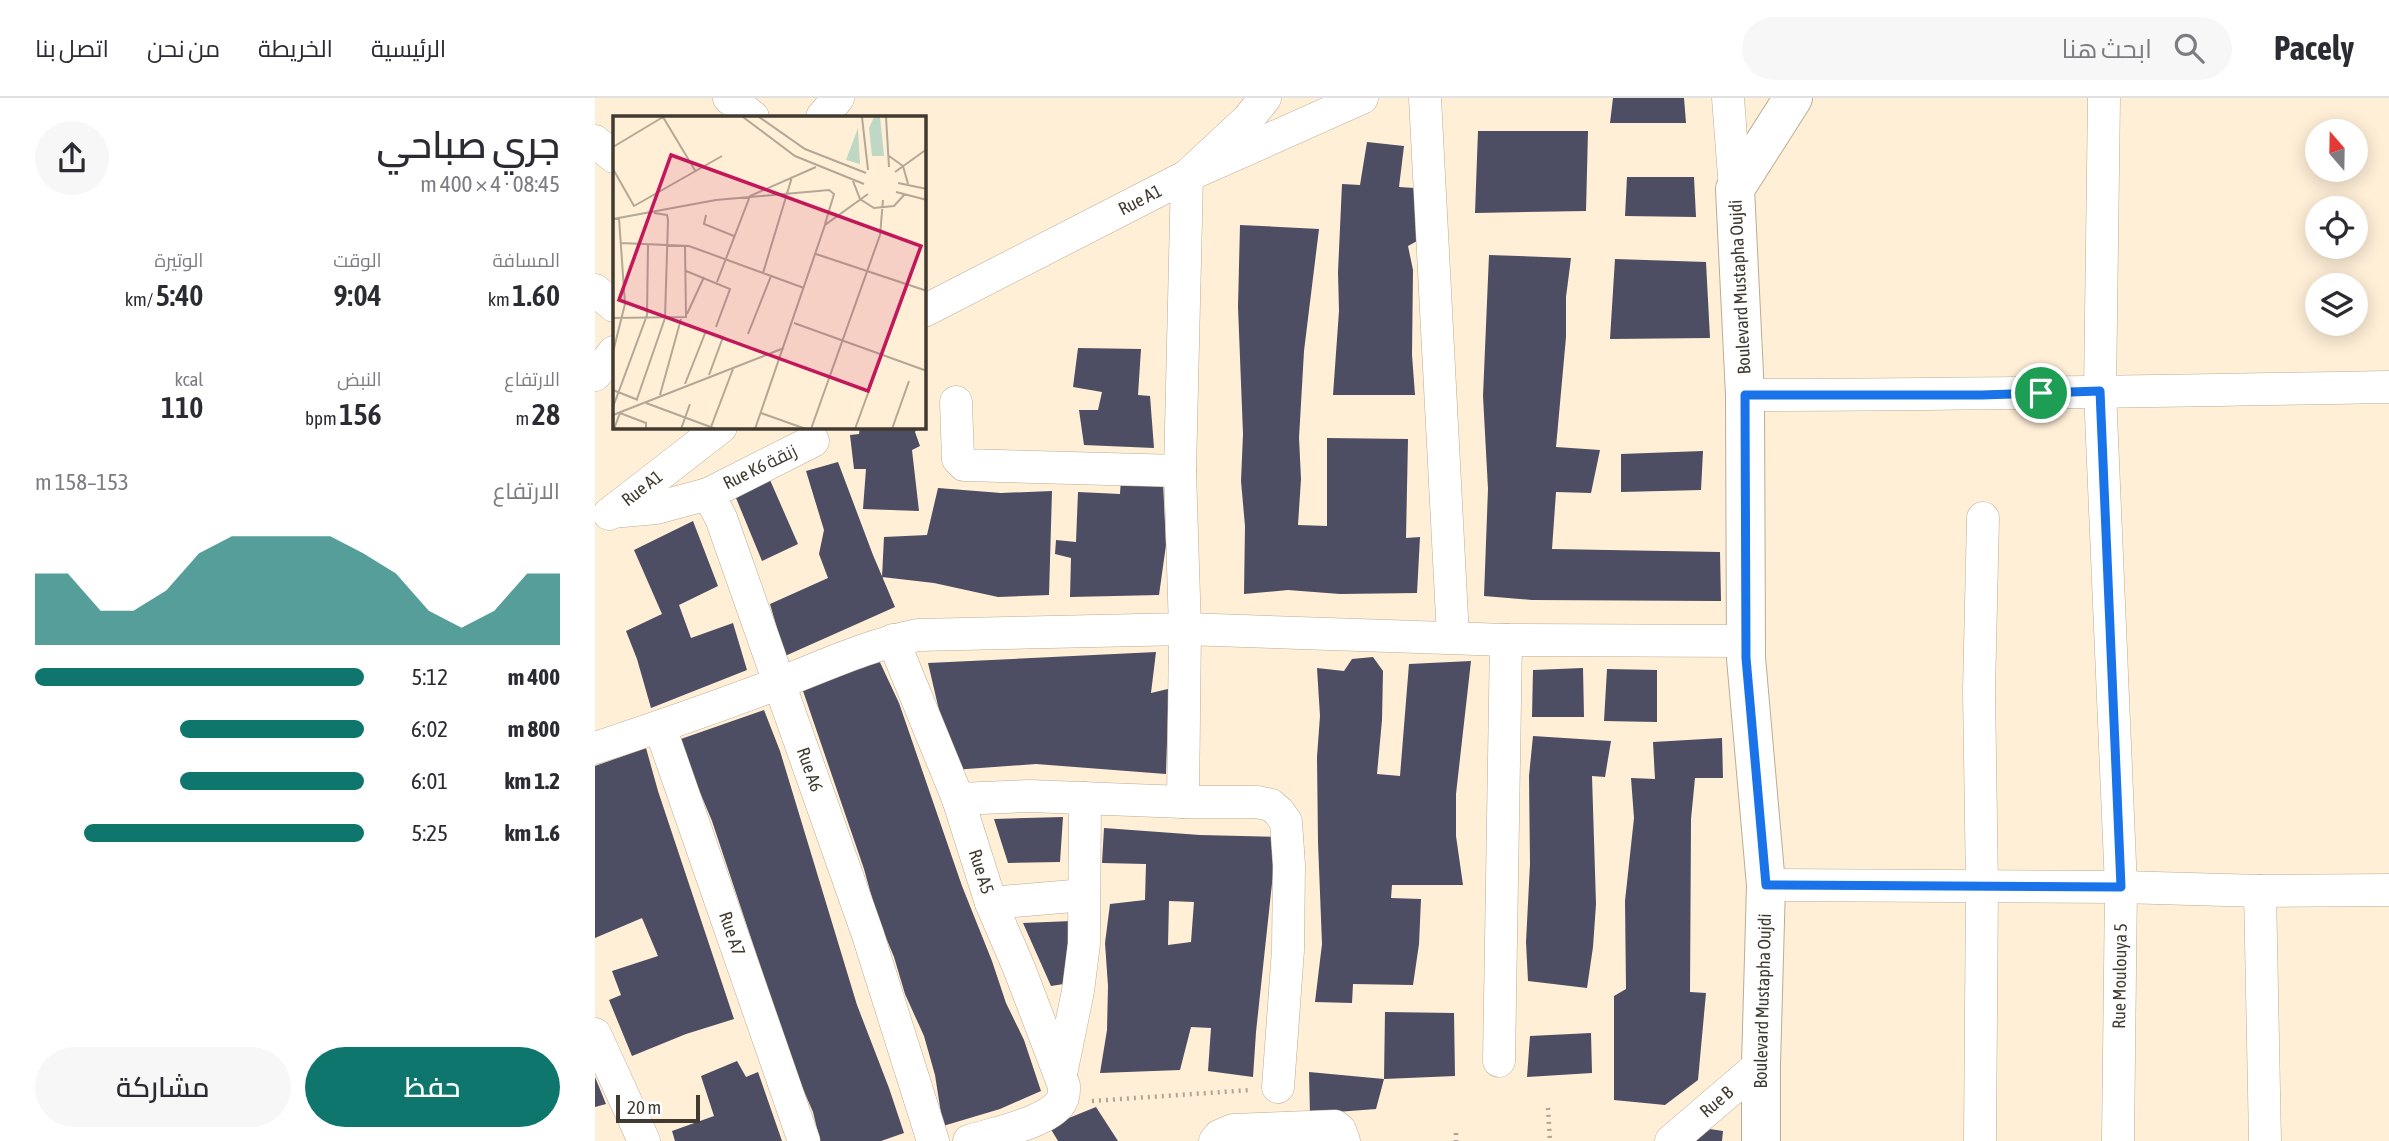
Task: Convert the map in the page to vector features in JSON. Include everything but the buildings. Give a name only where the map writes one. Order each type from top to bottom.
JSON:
[{"type":"main road","name":"Boulevard Mustapha Oujdi","points":[[1761,1141],[1766,885],[1746,641],[1745,395],[1735,189],[1793,98]]},
{"type":"street","points":[[729,98],[752,116]]},
{"type":"street","points":[[823,116],[838,98]]},
{"type":"street","points":[[1183,802],[1185,629],[1180,471],[1188,176],[1248,119],[1265,98]]},
{"type":"street","name":"Rue A1","points":[[926,310],[1188,176],[1361,98]]},
{"type":"street","points":[[1425,98],[1453,637]]},
{"type":"street","name":"Boulevard Mustapha Oujdi","points":[[1728,98],[1735,189]]},
{"type":"street","name":"Rue Moulouya 5","points":[[2104,98],[2100,391],[2121,887],[2118,1141]]},
{"type":"street","points":[[595,141],[613,156]]},
{"type":"street","points":[[595,290],[613,305]]},
{"type":"street","points":[[595,375],[613,353]]},
{"type":"street","points":[[1745,395],[1982,395],[2389,387]]},
{"type":"street","points":[[956,402],[958,459],[964,465],[1180,471]]},
{"type":"street","name":"Rue A1","points":[[603,517],[718,429]]},
{"type":"street","name":"Rue K6 زنقة","points":[[708,494],[813,441]]},
{"type":"street","points":[[603,517],[656,509],[708,494]]},
{"type":"street","name":"Rue A6","points":[[708,494],[721,518],[868,935],[933,1141]]},
{"type":"street","points":[[1980,1141],[1982,887],[1979,690],[1983,517]]},
{"type":"street","points":[[595,748],[778,684],[852,653],[918,635],[1185,629],[1506,640],[1746,641]]},
{"type":"street","name":"Rue A5","points":[[893,640],[958,799],[991,903],[1050,1110]]},
{"type":"street","points":[[1499,1061],[1506,640]]},
{"type":"street","name":"Rue A7","points":[[660,727],[804,1141]]},
{"type":"street","points":[[958,799],[1030,796],[1257,802],[1271,805],[1286,822],[1289,865],[1288,950],[1278,1087]]},
{"type":"street","points":[[969,1141],[1050,1110],[1078,991],[1084,944],[1085,799]]},
{"type":"street","points":[[1766,885],[2389,890]]},
{"type":"street","points":[[2260,891],[2265,1141]]},
{"type":"street","points":[[991,903],[1084,895]]},
{"type":"street","points":[[595,1034],[644,1141]]},
{"type":"street","name":"Rue B","points":[[1671,1141],[1761,1064]]},
{"type":"street","points":[[1215,1141],[1219,1136],[1233,1130],[1335,1126],[1340,1130],[1343,1141]]},
{"type":"path","points":[[1050,1110],[1278,1087]]},
{"type":"path","points":[[1548,1108],[1550,1141]]},
{"type":"path","points":[[1456,1133],[1456,1141]]},
{"type":"route","points":[[2100,391],[2121,887],[1766,885],[1746,658],[1745,395],[2041,393],[2100,391]]}]
